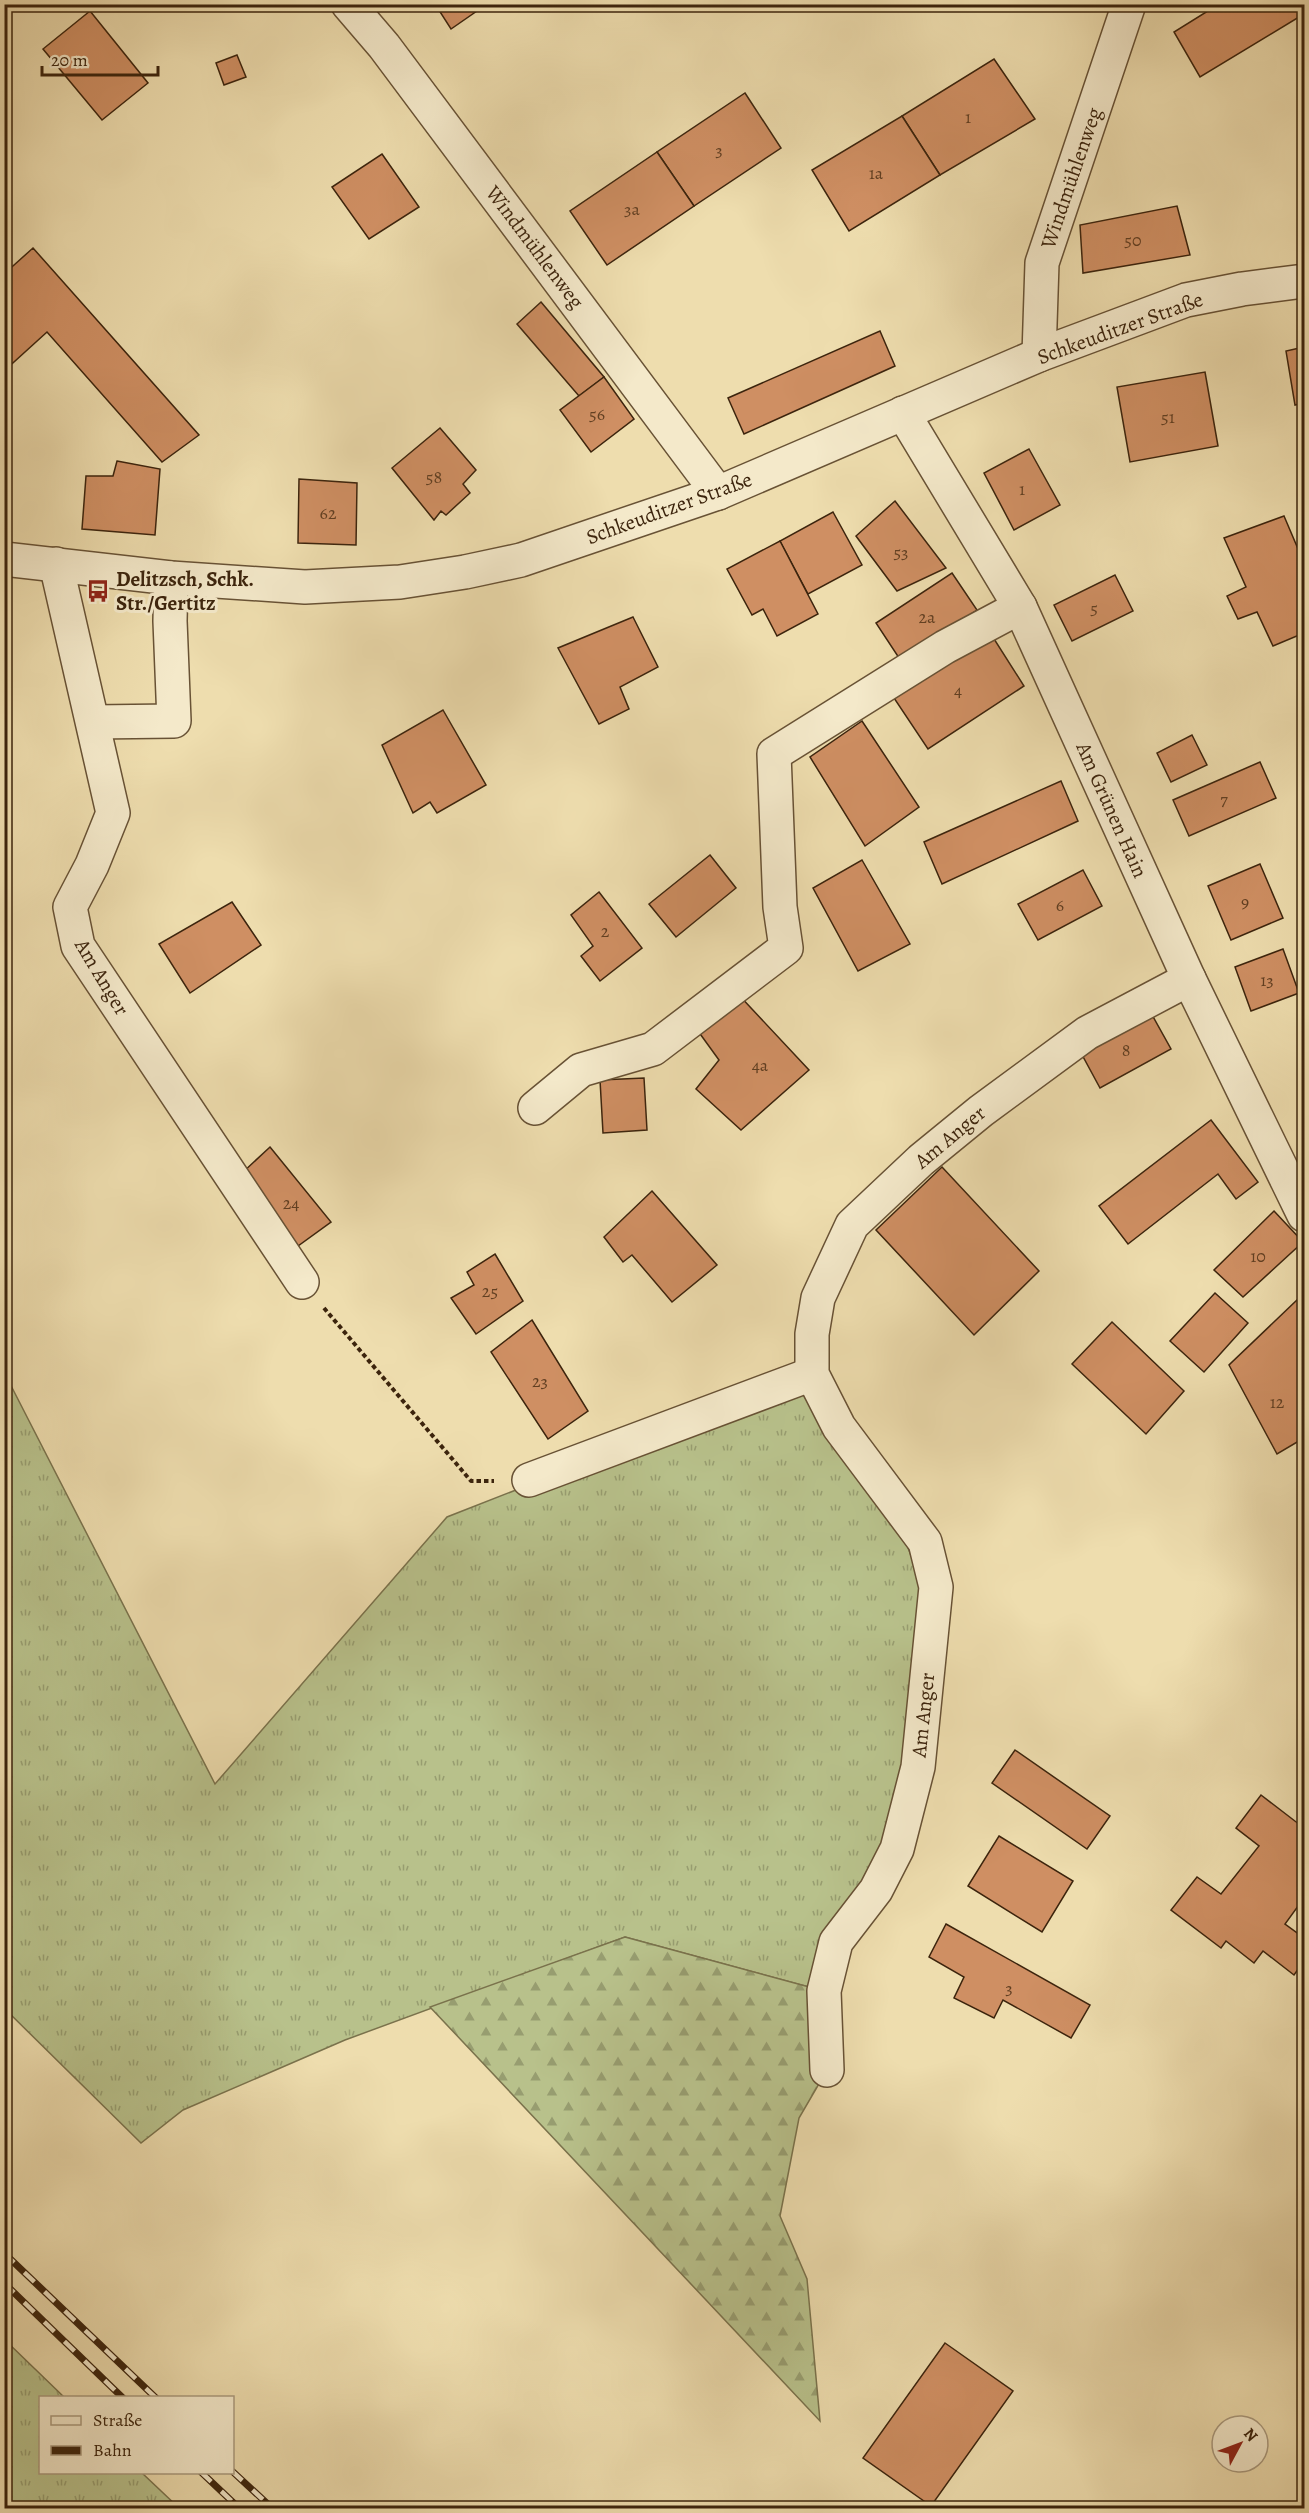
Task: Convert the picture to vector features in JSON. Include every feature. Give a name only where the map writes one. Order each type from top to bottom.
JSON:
[{"type":"street","name":"Windmühlenweg","points":[[348,4],[384,46],[718,493]]},
{"type":"street","name":"Windmühlenweg","points":[[1039,356],[1042,263],[1129,4]]},
{"type":"street","name":"Schkeuditzer Straße","points":[[4,559],[171,578],[305,587],[400,582],[465,572],[521,560],[718,493],[1039,356],[1186,300],[1242,289],[1305,281]]},
{"type":"street","name":"Am Grünen Hain","points":[[903,413],[1020,607],[1189,980],[1305,1215]]},
{"type":"street","name":"Am Anger","points":[[56,564],[113,813],[92,865],[69,907],[78,946],[302,1282]]},
{"type":"street","points":[[93,722],[174,721],[170,621],[171,578]]},
{"type":"street","points":[[535,1108],[580,1071],[654,1048],[786,948],[780,907],[774,809],[774,753],[945,647],[1020,607]]},
{"type":"street","name":"Am Anger","points":[[827,2070],[824,1991],[836,1942],[876,1890],[897,1849],[918,1767],[936,1587],[925,1542],[840,1427],[812,1374],[812,1334],[819,1298],[852,1225],[921,1160],[981,1111],[1087,1033],[1189,980]]},
{"type":"street","points":[[529,1480],[812,1374]]},
{"type":"path","points":[[302,1282],[471,1481],[529,1480]]},
{"type":"green space","points":[[4,1372],[215,1784],[447,1517],[812,1374],[900,1527],[923,1587],[918,1767],[824,1991],[625,1937],[345,2040],[183,2110],[141,2143],[5,2009]]},
{"type":"green space","points":[[625,1937],[824,1991],[827,2070],[799,2118],[780,2216],[807,2279],[820,2421],[430,2007]]},
{"type":"green space","points":[[5,2340],[63,2396],[39,2396],[39,2474],[143,2474],[179,2508],[5,2508]]},
{"type":"building","points":[[435,4],[487,4],[451,29]]},
{"type":"building","points":[[1219,4],[1304,4],[1304,14],[1200,77],[1174,32]]},
{"type":"building","points":[[90,11],[148,83],[102,120],[43,49]]},
{"type":"building","points":[[237,55],[246,77],[224,85],[216,63]]},
{"type":"building","points":[[994,59],[1035,119],[940,175],[902,116]]},
{"type":"building","points":[[745,93],[781,148],[694,206],[657,152]]},
{"type":"building","points":[[902,116],[940,175],[849,231],[812,170]]},
{"type":"building","points":[[657,152],[694,206],[607,265],[570,211]]},
{"type":"building","points":[[382,154],[419,207],[369,239],[332,187]]},
{"type":"building","points":[[1177,206],[1190,255],[1083,273],[1080,225]]},
{"type":"building","points":[[33,248],[199,435],[162,462],[47,332],[4,371],[4,274]]},
{"type":"building","points":[[541,302],[604,377],[579,396],[517,324]]},
{"type":"building","points":[[880,331],[895,366],[744,434],[728,398]]},
{"type":"building","points":[[1304,347],[1304,403],[1295,405],[1286,351]]},
{"type":"building","points":[[1205,372],[1218,446],[1130,462],[1117,387]]},
{"type":"building","points":[[604,377],[634,419],[591,452],[560,410]]},
{"type":"building","points":[[440,428],[476,470],[463,484],[470,493],[446,515],[441,511],[434,520],[392,468]]},
{"type":"building","points":[[1029,449],[1060,505],[1014,530],[984,473]]},
{"type":"building","points":[[117,461],[160,469],[155,535],[82,529],[86,476],[113,476]]},
{"type":"building","points":[[299,479],[357,483],[356,545],[298,543]]},
{"type":"building","points":[[895,501],[946,568],[897,591],[856,536]]},
{"type":"building","points":[[833,512],[862,565],[808,594],[780,541]]},
{"type":"building","points":[[1284,516],[1304,563],[1304,633],[1273,646],[1257,612],[1238,619],[1227,596],[1246,587],[1224,538]]},
{"type":"building","points":[[780,541],[818,614],[777,636],[763,609],[752,615],[727,569]]},
{"type":"building","points":[[952,573],[977,610],[901,661],[876,623]]},
{"type":"building","points":[[1115,575],[1133,611],[1072,641],[1054,605]]},
{"type":"building","points":[[633,617],[658,667],[620,687],[629,709],[599,724],[558,648]]},
{"type":"building","points":[[989,631],[1024,686],[928,749],[892,695]]},
{"type":"building","points":[[443,710],[486,785],[437,813],[430,802],[413,813],[382,745]]},
{"type":"building","points":[[862,721],[919,807],[865,846],[810,757]]},
{"type":"building","points":[[1192,735],[1207,765],[1171,782],[1157,753]]},
{"type":"building","points":[[1260,762],[1276,798],[1189,836],[1173,800]]},
{"type":"building","points":[[1061,781],[1078,821],[942,884],[924,842]]},
{"type":"building","points":[[710,855],[736,888],[676,937],[649,904]]},
{"type":"building","points":[[862,860],[910,944],[858,971],[813,888]]},
{"type":"building","points":[[1260,864],[1283,918],[1231,940],[1208,886]]},
{"type":"building","points":[[1083,870],[1102,906],[1038,940],[1018,904]]},
{"type":"building","points":[[599,892],[642,948],[600,981],[581,956],[593,946],[571,915]]},
{"type":"building","points":[[232,902],[261,945],[190,993],[159,944]]},
{"type":"building","points":[[1283,949],[1299,993],[1251,1011],[1235,967]]},
{"type":"building","points":[[737,993],[809,1070],[741,1130],[696,1089],[719,1060],[698,1031]]},
{"type":"building","points":[[1151,1013],[1171,1049],[1100,1088],[1080,1051]]},
{"type":"building","points":[[644,1078],[647,1130],[603,1133],[600,1080]]},
{"type":"building","points":[[1211,1120],[1258,1182],[1236,1199],[1218,1174],[1128,1244],[1099,1206]]},
{"type":"building","points":[[270,1147],[331,1222],[298,1246],[242,1173]]},
{"type":"building","points":[[942,1167],[1039,1271],[974,1335],[876,1230]]},
{"type":"building","points":[[652,1191],[717,1265],[672,1302],[632,1255],[623,1262],[604,1237]]},
{"type":"building","points":[[1274,1211],[1303,1242],[1243,1297],[1214,1270]]},
{"type":"building","points":[[495,1254],[523,1301],[476,1334],[451,1298],[474,1285],[467,1272]]},
{"type":"building","points":[[1215,1293],[1248,1323],[1204,1372],[1170,1341]]},
{"type":"building","points":[[1297,1300],[1304,1313],[1304,1438],[1277,1454],[1229,1365]]},
{"type":"building","points":[[532,1320],[588,1411],[548,1439],[491,1352]]},
{"type":"building","points":[[1112,1322],[1184,1391],[1146,1434],[1072,1364]]},
{"type":"building","points":[[1015,1750],[1110,1816],[1087,1849],[992,1783]]},
{"type":"building","points":[[1261,1795],[1304,1828],[1304,1898],[1285,1924],[1304,1938],[1304,1961],[1294,1975],[1263,1951],[1254,1963],[1226,1941],[1221,1948],[1171,1910],[1197,1877],[1221,1894],[1259,1846],[1236,1828]]},
{"type":"building","points":[[999,1836],[1073,1881],[1042,1932],[968,1886]]},
{"type":"building","points":[[946,1924],[1090,2005],[1071,2038],[1003,2000],[994,2018],[954,1998],[964,1977],[929,1957]]},
{"type":"building","points":[[945,2343],[1013,2391],[931,2506],[863,2458]]},
{"type":"railway","points":[[4,2253],[154,2396]]},
{"type":"railway","points":[[4,2283],[121,2396]]},
{"type":"railway","points":[[234,2473],[272,2508]]},
{"type":"railway","points":[[203,2474],[239,2508]]},
{"type":"place","name":"Delitzsch, Schk. Str./Gertitz","points":[[98,591]]}]
